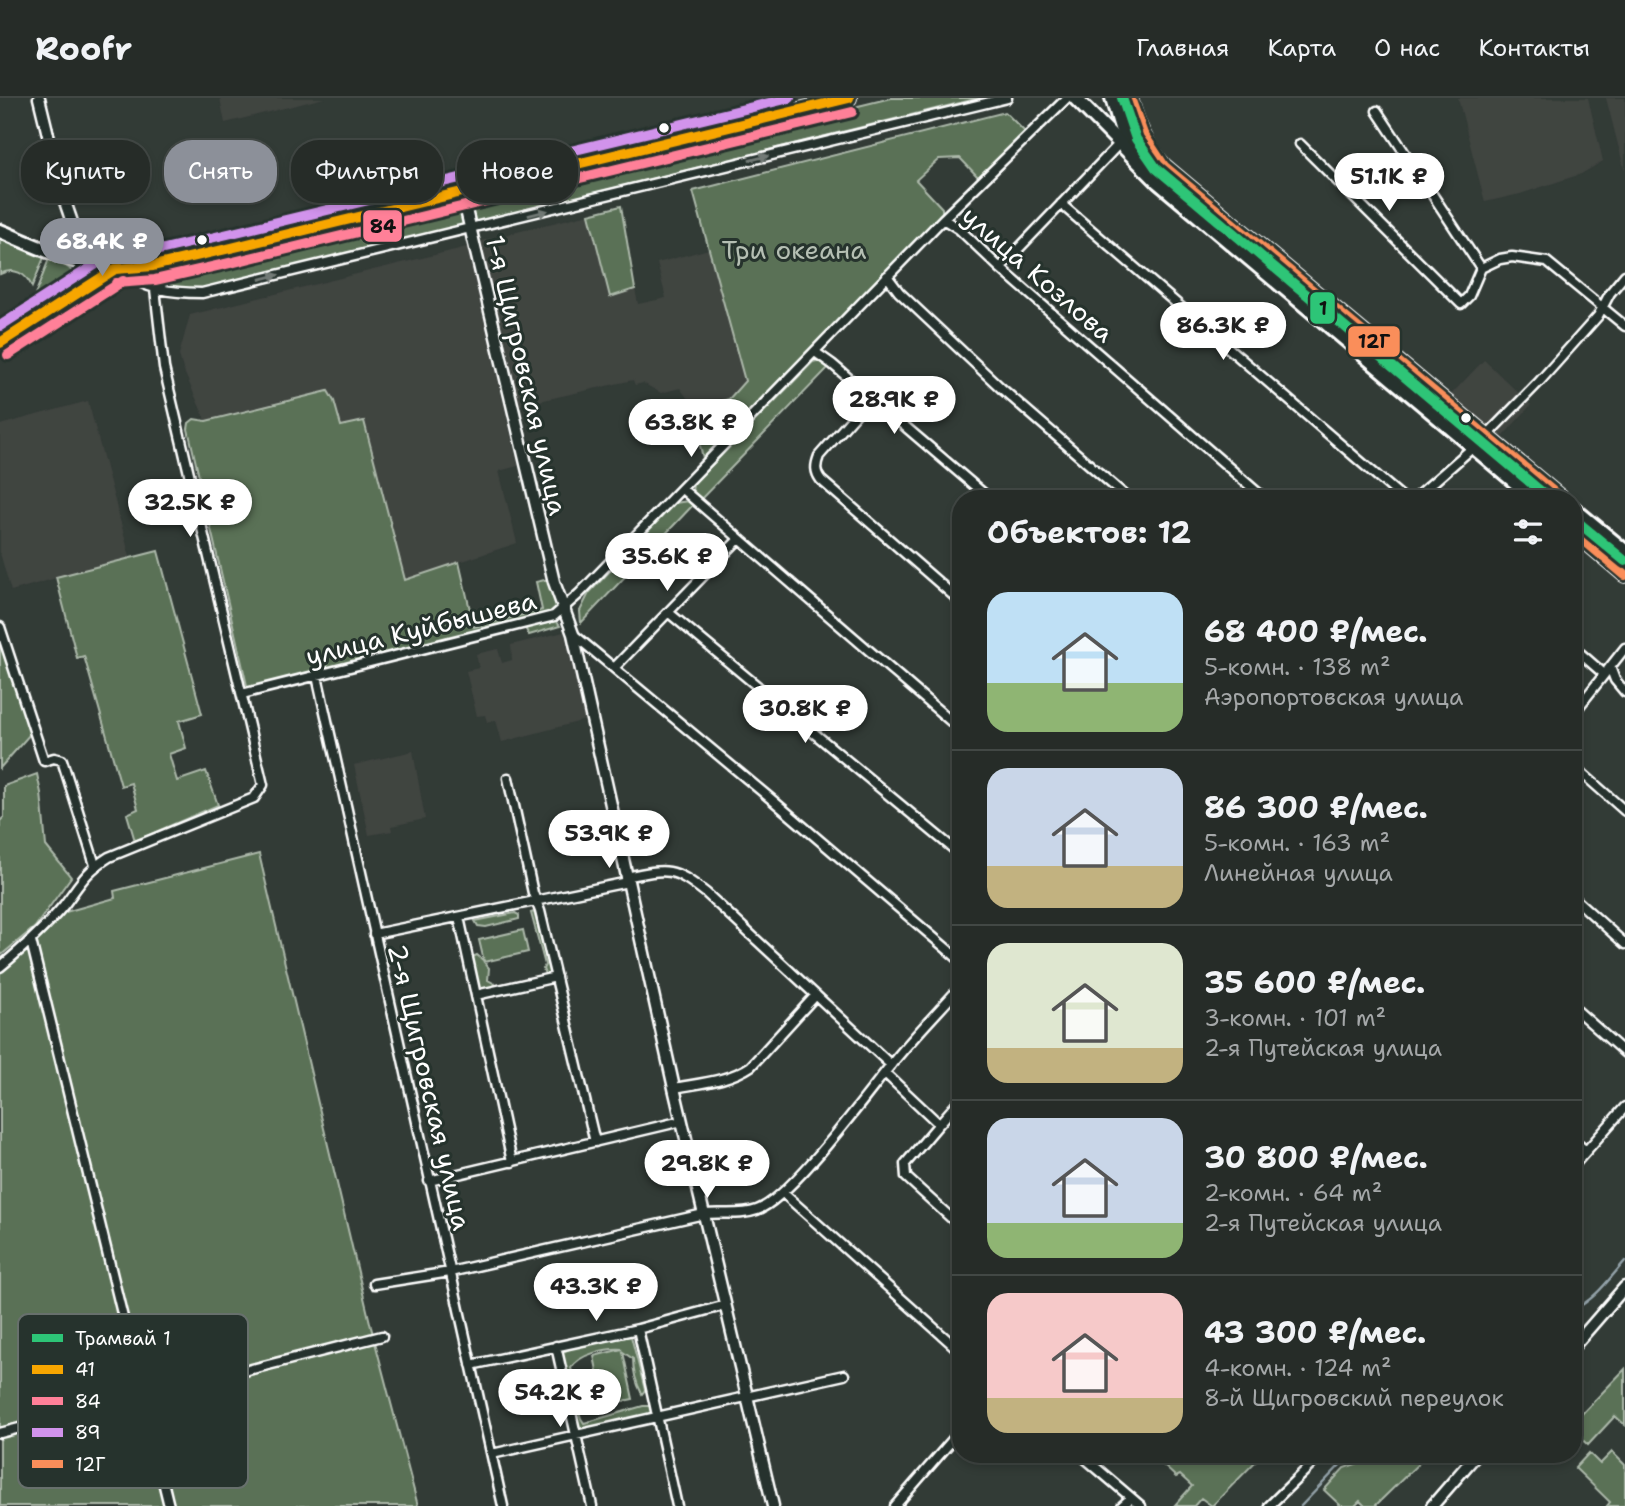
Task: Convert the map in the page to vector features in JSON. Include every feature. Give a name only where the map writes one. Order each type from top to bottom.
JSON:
[{"type":"main road","points":[[578,164],[849,98]]},
{"type":"main road","points":[[1075,98],[1139,165],[1524,490]]},
{"type":"main road","points":[[1111,98],[1120,128],[1139,165]]},
{"type":"main road","points":[[1130,98],[1144,140],[1164,166],[1551,490]]},
{"type":"main road","points":[[0,232],[86,263],[115,269],[153,266],[457,194]]},
{"type":"main road","points":[[1582,515],[1625,551]]},
{"type":"main road","points":[[1582,539],[1625,575]]},
{"type":"street","points":[[39,98],[63,196],[86,263],[83,290]]},
{"type":"street","points":[[0,343],[115,269],[135,282],[155,289],[171,293],[202,293],[1007,98]]},
{"type":"street","name":"улица Куйбышева","points":[[242,694],[548,618],[564,608],[943,219],[1067,98]]},
{"type":"street","points":[[1377,111],[1481,268]]},
{"type":"street","points":[[1000,268],[1119,144]]},
{"type":"street","points":[[1300,144],[1459,303],[1469,296],[1481,268],[1500,259],[1512,257],[1547,262],[1625,326]]},
{"type":"street","name":"1-я Щигровская улица","points":[[464,203],[552,573],[573,634],[674,1088],[773,1506]]},
{"type":"street","points":[[1061,204],[1394,490]]},
{"type":"street","name":"улица Козлова","points":[[943,219],[959,229],[1000,268],[1255,490]]},
{"type":"street","points":[[1424,490],[1486,436],[1539,382],[1604,307],[1610,293],[1625,275]]},
{"type":"street","points":[[887,276],[900,292],[1001,388],[1119,490]]},
{"type":"street","points":[[0,967],[31,942],[62,906],[84,874],[95,865],[108,857],[254,798],[263,785],[164,370],[155,289]]},
{"type":"street","points":[[815,352],[980,490]]},
{"type":"street","points":[[871,397],[819,456],[816,471],[821,480],[952,594]]},
{"type":"street","points":[[682,489],[952,722]]},
{"type":"street","points":[[615,667],[739,539]]},
{"type":"street","points":[[668,612],[952,848]]},
{"type":"street","points":[[0,626],[44,761],[54,758],[62,760],[95,865]]},
{"type":"street","points":[[573,634],[952,953]]},
{"type":"street","points":[[1582,702],[1625,648]]},
{"type":"street","points":[[1582,653],[1607,670],[1625,692]]},
{"type":"street","name":"2-я Щигровская улица","points":[[317,676],[503,1506]]},
{"type":"street","points":[[1582,773],[1625,811]]},
{"type":"street","points":[[508,778],[595,1142]]},
{"type":"street","points":[[374,934],[537,902],[671,870],[685,876],[891,1065]]},
{"type":"street","points":[[1582,905],[1625,944]]},
{"type":"street","points":[[458,917],[512,1162]]},
{"type":"street","points":[[31,942],[122,1314]]},
{"type":"street","points":[[476,995],[556,977]]},
{"type":"street","points":[[674,1088],[729,1078],[741,1073],[751,1066],[816,995]]},
{"type":"street","points":[[374,1284],[450,1272],[704,1214],[742,1214],[757,1210],[783,1193],[952,996]]},
{"type":"street","points":[[1582,1015],[1625,1053]]},
{"type":"street","points":[[884,1073],[939,1124]]},
{"type":"street","points":[[1582,1156],[1625,1107]]},
{"type":"street","points":[[952,1109],[905,1164],[904,1171],[906,1177],[952,1219]]},
{"type":"street","points":[[429,1181],[682,1121]]},
{"type":"street","points":[[1582,1148],[1586,1151]]},
{"type":"street","points":[[783,1193],[952,1344]]},
{"type":"street","points":[[1582,1337],[1625,1287]]},
{"type":"street","points":[[471,1365],[638,1329],[726,1305]]},
{"type":"street","points":[[638,1329],[677,1506]]},
{"type":"street","points":[[248,1370],[382,1336]]},
{"type":"street","points":[[556,1346],[592,1506]]},
{"type":"street","points":[[492,1454],[844,1375]]},
{"type":"street","points":[[0,1433],[18,1428]]},
{"type":"street","points":[[895,1506],[952,1440]]},
{"type":"street","points":[[1090,1463],[1141,1506]]},
{"type":"street","points":[[1432,1506],[1469,1463]]},
{"type":"street","points":[[1269,1506],[1311,1465]]},
{"type":"street","points":[[165,1488],[169,1506]]},
{"type":"street","points":[[1122,1506],[1131,1498]]},
{"type":"shaded area","points":[[220,98],[324,98],[225,123]]},
{"type":"shaded area","points":[[1458,98],[1588,98],[1603,161],[1581,174],[1520,194],[1485,202]]},
{"type":"shaded area","points":[[1606,98],[1625,98],[1625,169],[1624,168]]},
{"type":"shaded area","points":[[589,214],[610,297],[635,289],[638,304],[666,298],[657,263],[709,249],[745,381],[729,399],[691,409],[680,388],[661,393],[643,383],[635,385],[633,380],[517,406],[481,241]]},
{"type":"shaded area","points":[[467,247],[518,466],[499,471],[517,543],[405,580],[386,510],[341,427],[334,401],[328,391],[206,421],[179,355],[190,315]]},
{"type":"shaded area","points":[[1484,360],[1531,405],[1493,447],[1442,404]]},
{"type":"shaded area","points":[[88,401],[130,557],[11,591],[0,553],[0,425]]},
{"type":"shaded area","points":[[564,632],[585,720],[502,742],[496,720],[487,722],[485,715],[477,716],[466,671],[479,668],[476,654],[498,649],[502,663],[512,660],[511,645]]},
{"type":"shaded area","points":[[413,751],[425,819],[391,826],[392,831],[369,835],[354,765]]},
{"type":"green space","points":[[891,98],[980,98],[578,197],[578,174]]},
{"type":"green space","name":"Три океана","points":[[1005,112],[1026,133],[979,178],[960,158],[939,159],[916,180],[942,208],[942,214],[703,458],[691,409],[729,399],[745,381],[693,191]]},
{"type":"green space","points":[[470,203],[553,203],[476,222]]},
{"type":"green space","points":[[455,204],[461,208],[463,226],[197,291],[183,291],[144,281],[148,278]]},
{"type":"green space","points":[[621,206],[635,289],[610,297],[589,214]]},
{"type":"green space","points":[[0,236],[45,255],[32,287],[26,278],[15,271],[0,274]]},
{"type":"green space","points":[[49,259],[70,270],[74,283],[42,308],[35,295]]},
{"type":"green space","points":[[821,360],[830,366],[699,501],[692,492],[693,484],[813,362]]},
{"type":"green space","points":[[328,391],[334,401],[341,426],[364,421],[405,580],[459,562],[474,627],[542,610],[536,582],[549,579],[557,604],[554,612],[248,690],[188,429],[189,423],[194,419],[206,421]]},
{"type":"green space","points":[[1487,443],[1542,490],[1531,490],[1482,449]]},
{"type":"green space","points":[[688,501],[693,505],[581,623],[580,611],[589,593],[675,503]]},
{"type":"green space","points":[[1582,523],[1625,559],[1625,569],[1582,533]]},
{"type":"green space","points":[[158,551],[202,714],[179,721],[186,748],[169,754],[177,781],[206,771],[218,805],[135,841],[127,814],[138,809],[131,783],[121,786],[84,656],[77,658],[56,577]]},
{"type":"green space","points":[[0,620],[31,733],[0,768]]},
{"type":"green space","points":[[556,621],[560,626],[529,635],[525,628]]},
{"type":"green space","points":[[37,774],[46,846],[71,877],[35,927],[0,956],[0,821],[4,817],[4,786]]},
{"type":"green space","points":[[259,854],[371,1327],[418,1506],[0,1506],[0,971],[31,946],[62,913],[115,898],[114,891]]},
{"type":"green space","points":[[534,912],[550,977],[546,977],[543,969],[545,965],[531,913]]},
{"type":"green space","points":[[515,913],[519,915],[519,919],[486,927],[478,926],[475,921]]},
{"type":"green space","points":[[523,930],[528,952],[484,962],[489,968],[488,980],[495,984],[495,989],[480,993],[470,958],[477,955],[484,961],[479,940]]},
{"type":"green space","points":[[631,1336],[645,1390],[642,1394],[638,1386],[633,1359],[623,1352],[633,1399],[604,1405],[594,1356],[622,1349],[601,1351],[587,1356],[571,1368],[578,1390],[580,1416],[584,1423],[643,1406],[650,1406],[651,1413],[581,1431],[576,1427],[563,1352]]},
{"type":"green space","points":[[1625,1369],[1625,1425],[1615,1416],[1588,1445],[1582,1439],[1582,1414]]},
{"type":"green space","points":[[1612,1452],[1625,1465],[1625,1506],[1607,1506],[1610,1502],[1575,1468],[1589,1453],[1600,1464]]},
{"type":"green space","points":[[1161,1463],[1254,1463],[1212,1506],[1201,1498],[1194,1506],[1174,1506],[1192,1486],[1180,1475],[1176,1477]]},
{"type":"green space","points":[[1359,1463],[1419,1463],[1375,1506],[1365,1506],[1360,1501],[1355,1506],[1341,1506],[1324,1490],[1344,1468]]},
{"type":"waterway","points":[[1582,1304],[1608,1282],[1625,1261]]},
{"type":"waterway","points":[[1301,1506],[1342,1463]]},
{"type":"tram line","name":"1","points":[[1122,98],[1136,139],[1156,168],[1539,490]]},
{"type":"tram line","name":"1","points":[[1582,525],[1625,561]]},
{"type":"transit line","name":"89","points":[[114,255],[151,252],[790,98]]},
{"type":"transit line","name":"41","points":[[115,269],[153,266],[231,248],[849,98]]},
{"type":"transit line","name":"12Г","points":[[1130,98],[1143,134],[1164,166],[1551,490]]},
{"type":"transit line","name":"84","points":[[116,283],[155,280],[234,262],[852,112]]},
{"type":"transit line","name":"89","points":[[0,326],[107,257]]},
{"type":"transit line","name":"41","points":[[0,343],[115,269]]},
{"type":"transit line","name":"84","points":[[8,355],[123,281]]},
{"type":"transit line","name":"12Г","points":[[1582,539],[1625,575]]}]
